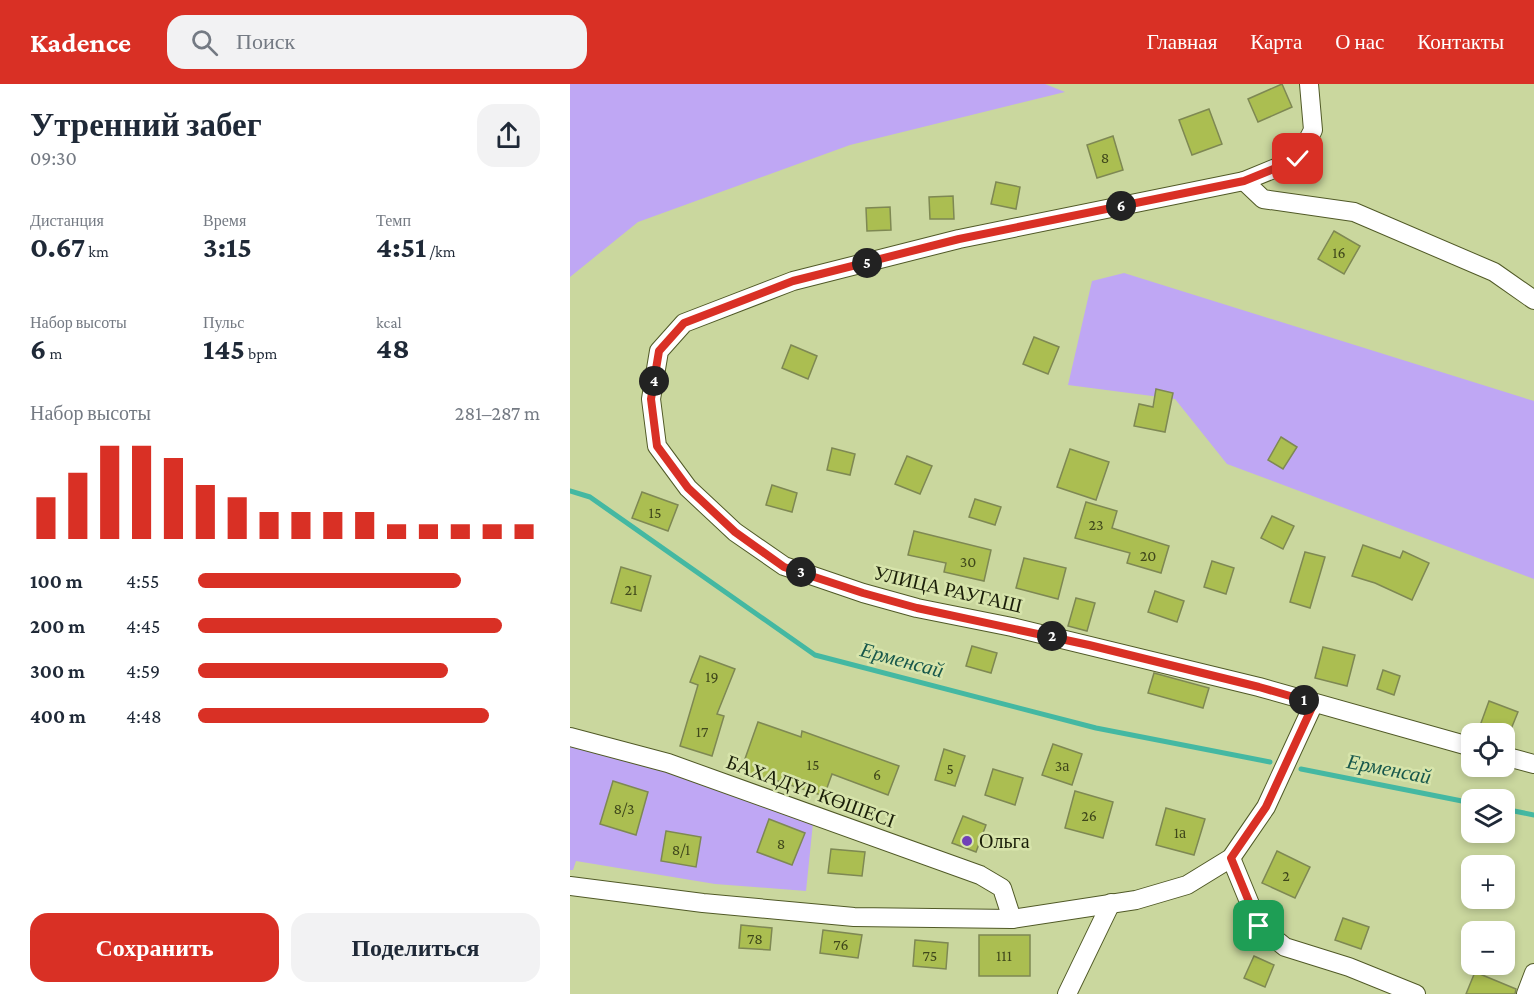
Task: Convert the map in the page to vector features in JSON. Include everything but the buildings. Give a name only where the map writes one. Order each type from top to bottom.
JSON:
[{"type":"street","points":[[1309,84],[1312,130],[1298,159],[1244,181],[1263,199],[1354,212],[1374,220],[1494,272],[1534,300]]},
{"type":"street","name":"УЛИЦА РАУГАШ","points":[[1244,181],[959,239],[793,281],[684,323],[659,351],[651,399],[657,446],[688,488],[735,532],[784,567],[917,608],[1112,650],[1259,687],[1461,744]]},
{"type":"street","points":[[570,886],[703,903],[854,917],[1012,919],[1136,900],[1187,885],[1231,858],[1266,807],[1314,703]]},
{"type":"street","name":"БАХАДҮР КӨШЕСІ","points":[[570,737],[668,763],[980,875],[1002,888],[1012,919]]},
{"type":"street","points":[[1515,759],[1534,764]]},
{"type":"street","points":[[1231,858],[1259,926],[1285,947],[1349,967],[1416,994]]},
{"type":"street","points":[[1067,994],[1111,903]]},
{"type":"street","points":[[1526,994],[1534,973]]},
{"type":"shaded area","points":[[570,84],[1045,84],[1065,92],[850,145],[638,222],[570,277]]},
{"type":"shaded area","points":[[1124,273],[1534,401],[1534,579],[1227,464],[1175,399],[1068,385],[1092,281]]},
{"type":"shaded area","points":[[570,742],[671,772],[813,823],[806,891],[715,884],[576,861],[573,870],[570,870]]},
{"type":"waterway","name":"Ерменсай","points":[[570,491],[590,497],[815,655],[1096,728],[1270,762]]},
{"type":"waterway","name":"Ерменсай","points":[[1301,769],[1461,801]]},
{"type":"waterway","name":"Ерменсай","points":[[1515,811],[1534,815]]},
{"type":"place","name":"Ольга","points":[[967,841]]},
{"type":"route","points":[[1259,926],[1231,858],[1266,807],[1314,703],[1089,645],[917,608],[784,567],[735,532],[688,488],[657,446],[651,399],[659,351],[684,323],[793,281],[959,239],[1244,181],[1298,159]]}]
